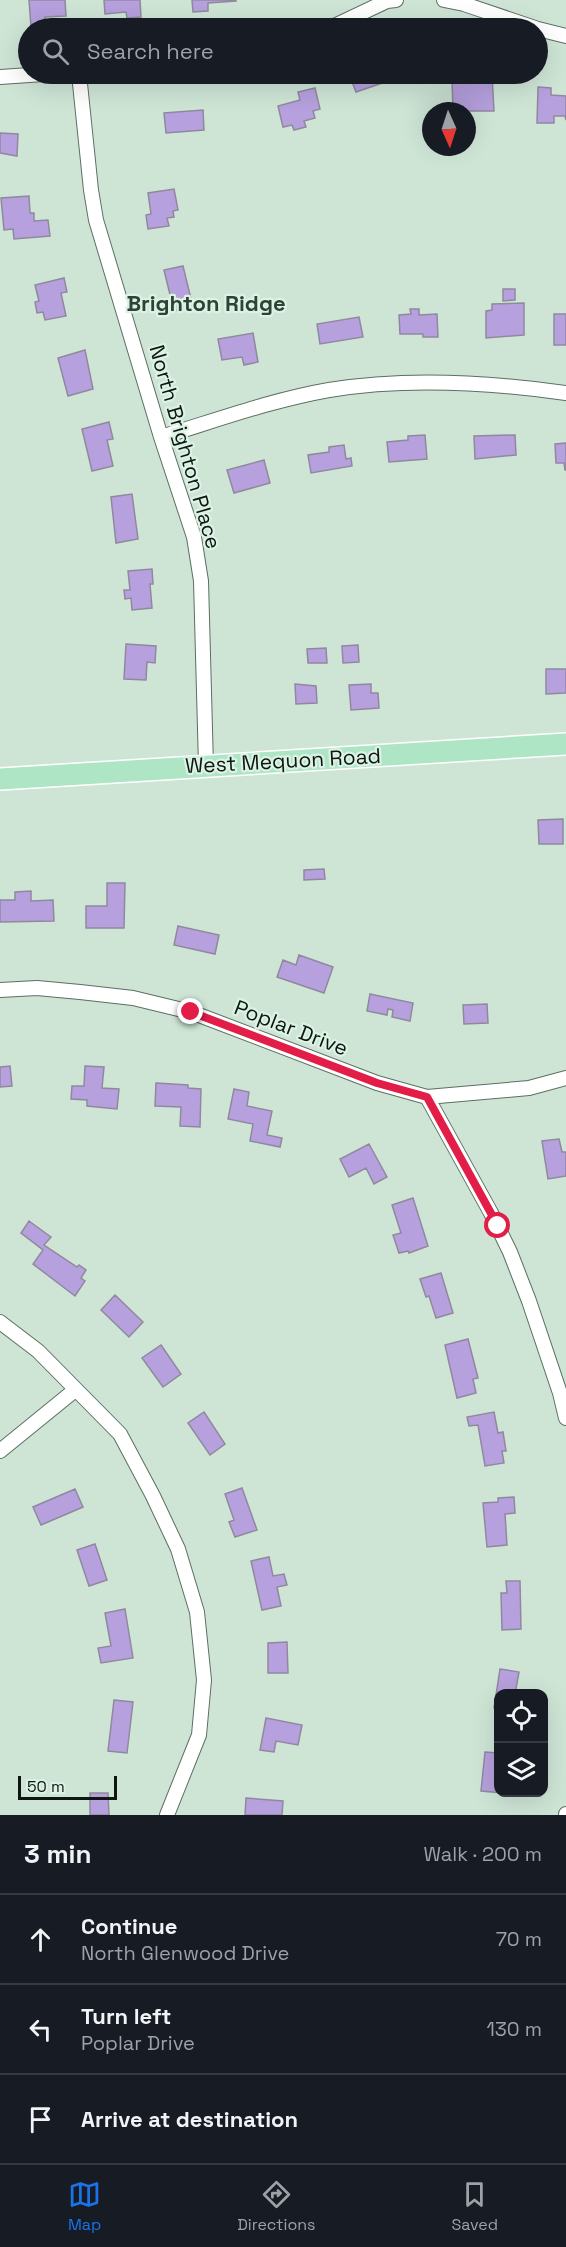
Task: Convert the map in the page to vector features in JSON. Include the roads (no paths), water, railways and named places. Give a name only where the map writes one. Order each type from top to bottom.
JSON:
[{"type":"main road","name":"West Mequon Road","points":[[0,779],[566,744]]},
{"type":"street","points":[[351,18],[387,1],[396,0]]},
{"type":"street","points":[[444,0],[464,4],[504,18]]},
{"type":"street","points":[[548,32],[566,36]]},
{"type":"street","points":[[0,77],[18,76]]},
{"type":"street","name":"North Brighton Place","points":[[80,84],[96,220],[161,437],[194,537],[201,581],[206,766]]},
{"type":"street","points":[[161,437],[264,404],[330,390],[424,381],[514,386],[566,393]]},
{"type":"street","name":"Poplar Drive","points":[[0,990],[37,988],[133,998],[191,1012],[377,1083],[427,1097],[529,1088],[566,1078]]},
{"type":"street","points":[[427,1097],[510,1252],[529,1301],[560,1393],[566,1418]]},
{"type":"street","points":[[0,1322],[38,1351],[120,1434],[178,1549],[197,1612],[204,1680],[199,1735],[167,1815]]},
{"type":"street","points":[[0,1451],[75,1390]]},
{"type":"district","name":"Brighton Ridge","points":[[206,303]]}]
